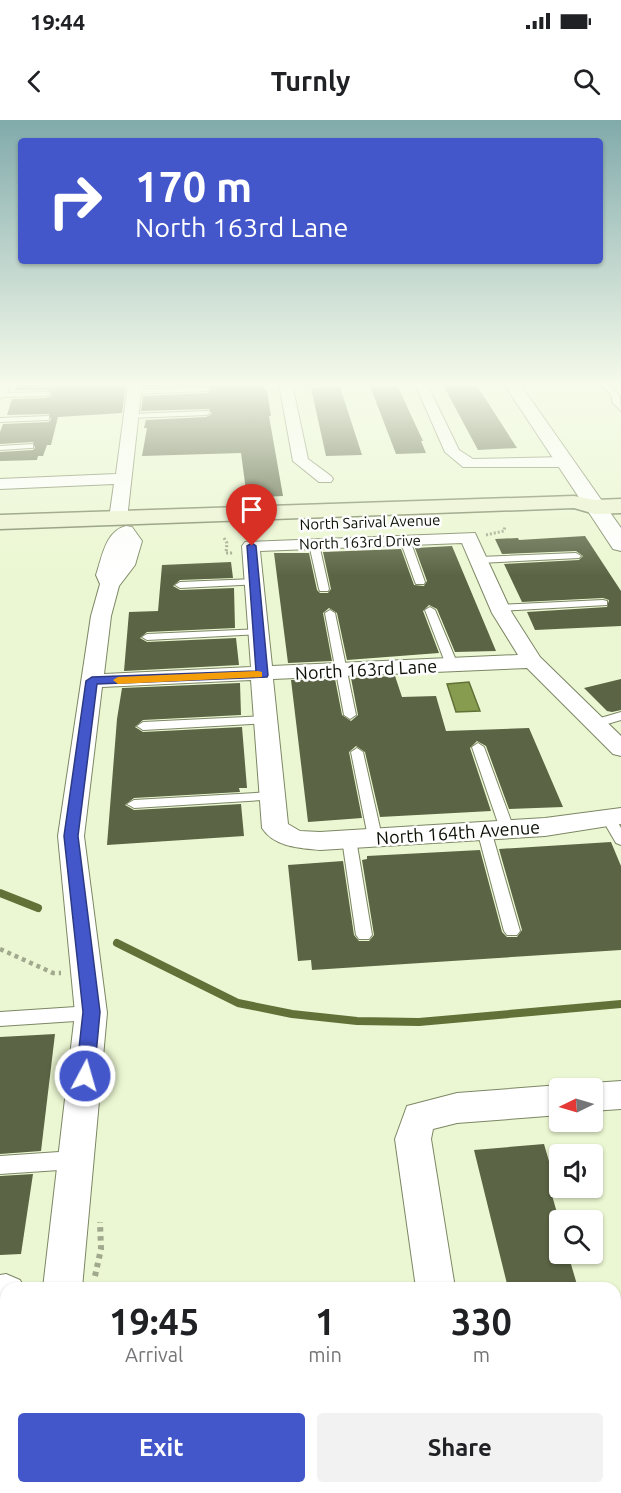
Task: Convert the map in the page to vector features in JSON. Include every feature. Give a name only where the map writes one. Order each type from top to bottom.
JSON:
[{"type":"main road","name":"North Sarival Avenue","points":[[0,537],[122,525],[129,527],[151,522],[237,519],[303,512],[574,502],[595,507],[621,506]]},
{"type":"main road","name":"North Sarival Avenue","points":[[0,522],[122,525],[582,514],[595,507]]},
{"type":"street","points":[[63,1282],[91,1012],[71,836],[101,616],[110,584],[122,574],[134,541],[122,525],[123,479],[127,448]]},
{"type":"street","points":[[298,448],[301,460],[325,479]]},
{"type":"street","points":[[451,448],[459,458],[469,464],[480,465],[564,458]]},
{"type":"street","points":[[557,448],[621,544]]},
{"type":"street","points":[[0,483],[123,479]]},
{"type":"street","points":[[476,537],[479,560],[500,608],[532,661],[621,749]]},
{"type":"street","name":"North 163rd Drive","points":[[243,550],[314,544],[476,537]]},
{"type":"street","points":[[243,550],[255,582],[273,796]]},
{"type":"street","name":"North 163rd Lane","points":[[92,681],[532,661]]},
{"type":"street","name":"North 164th Avenue","points":[[273,796],[275,828],[295,839],[320,841],[617,825]]},
{"type":"street","points":[[603,1096],[621,1095]]},
{"type":"street","points":[[434,1282],[413,1138],[419,1118],[457,1108],[549,1101]]},
{"type":"lane","points":[[405,540],[420,582]]},
{"type":"lane","points":[[314,544],[324,589]]},
{"type":"lane","points":[[479,560],[576,556]]},
{"type":"lane","points":[[180,585],[255,582]]},
{"type":"lane","points":[[500,608],[603,603]]},
{"type":"lane","points":[[430,610],[452,665]]},
{"type":"lane","points":[[330,613],[350,716]]},
{"type":"lane","points":[[147,637],[259,632]]},
{"type":"lane","points":[[594,724],[621,716]]},
{"type":"lane","points":[[143,726],[266,720]]},
{"type":"lane","points":[[478,747],[512,930]]},
{"type":"lane","points":[[357,752],[364,935]]},
{"type":"lane","points":[[134,804],[273,796]]},
{"type":"lane","points":[[0,1019],[91,1012]]},
{"type":"lane","points":[[0,1165],[76,1160]]},
{"type":"path","points":[[476,537],[504,531],[505,526]]},
{"type":"path","points":[[224,538],[227,543],[226,553],[243,550]]},
{"type":"path","points":[[0,949],[53,973],[65,973]]},
{"type":"shaded area","points":[[469,682],[480,711],[456,712],[447,684]]},
{"type":"building","points":[[46,448],[43,456],[38,456],[37,460],[0,461],[0,452]]},
{"type":"building","points":[[143,448],[275,448],[283,496],[247,498],[241,453],[142,456]]},
{"type":"building","points":[[324,448],[360,448],[362,455],[326,456]]},
{"type":"building","points":[[394,448],[424,448],[426,453],[396,454]]},
{"type":"building","points":[[477,448],[516,448],[478,450]]},
{"type":"building","points":[[585,536],[621,591],[621,626],[535,630],[527,612],[607,607],[609,600],[603,598],[522,602],[504,564],[579,560],[583,556],[576,551],[502,554],[495,539]]},
{"type":"building","points":[[452,546],[496,651],[455,652],[437,609],[429,605],[423,611],[439,653],[347,660],[337,613],[329,608],[323,613],[332,661],[288,663],[274,553],[309,553],[317,590],[320,593],[328,593],[331,589],[323,552],[401,549],[414,585],[424,586],[427,581],[415,548]]},
{"type":"building","points":[[231,562],[233,578],[180,580],[173,586],[180,590],[234,588],[235,628],[147,632],[140,638],[147,642],[236,638],[239,665],[124,671],[129,612],[158,611],[162,565]]},
{"type":"building","points":[[395,676],[402,697],[436,696],[446,731],[529,728],[563,807],[509,809],[486,746],[477,741],[470,748],[491,811],[380,817],[365,752],[356,746],[349,752],[362,818],[308,822],[291,680],[335,679],[342,715],[351,721],[358,715],[351,678]]},
{"type":"building","points":[[621,679],[621,710],[607,711],[584,688]]},
{"type":"building","points":[[240,683],[241,715],[143,720],[135,727],[143,732],[242,727],[247,788],[239,788],[240,792],[134,798],[125,805],[134,810],[241,804],[244,836],[107,845],[117,719],[122,688]]},
{"type":"building","points":[[611,842],[621,866],[621,950],[312,970],[311,960],[298,961],[288,865],[343,861],[354,935],[359,941],[369,941],[374,935],[362,860],[367,859],[367,856],[480,850],[502,932],[507,937],[517,937],[522,930],[499,849]]},
{"type":"building","points":[[55,1034],[41,1151],[0,1154],[0,1037]]},
{"type":"building","points":[[544,1144],[549,1161],[549,1198],[553,1198],[556,1210],[549,1210],[549,1264],[571,1264],[576,1282],[507,1282],[474,1150]]},
{"type":"building","points":[[33,1174],[21,1254],[0,1255],[0,1176]]},
{"type":"waterway","points":[[0,893],[38,908]]},
{"type":"waterway","points":[[117,943],[238,1003],[292,1014],[357,1021],[419,1022],[621,1004]]},
{"type":"slow traffic","points":[[118,680],[258,675]]},
{"type":"route","points":[[85,1076],[91,1012],[71,836],[92,681],[262,675],[252,546]]}]
